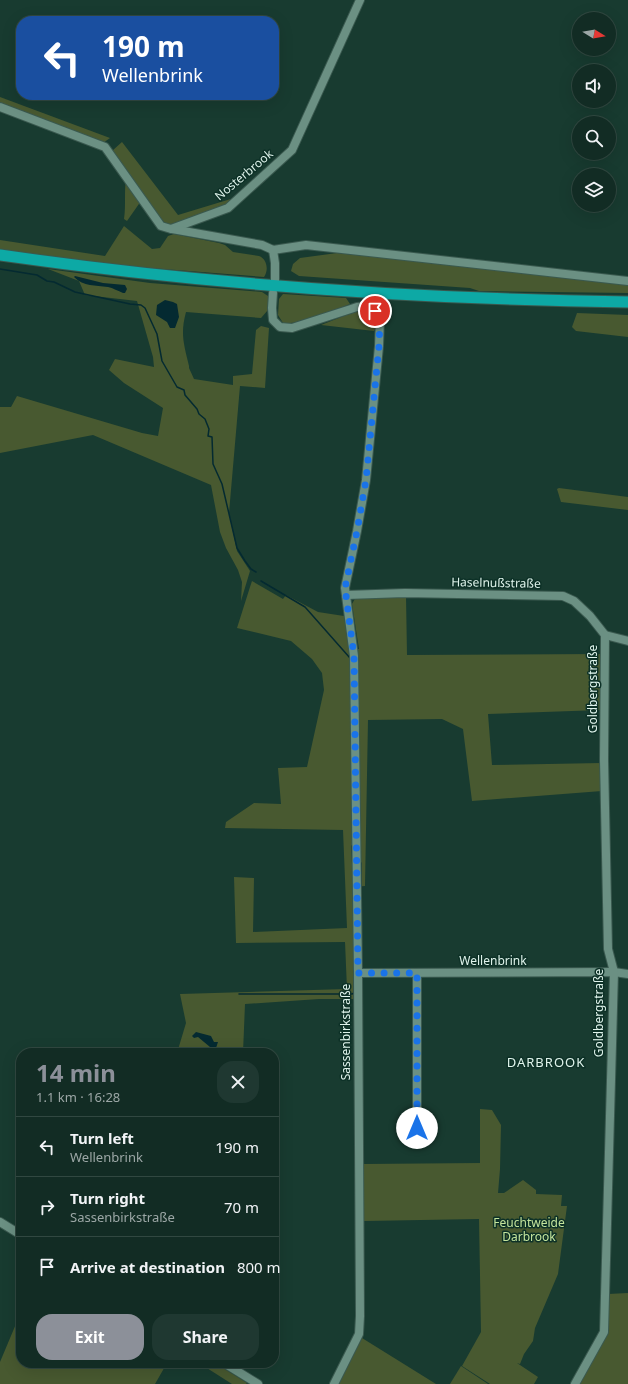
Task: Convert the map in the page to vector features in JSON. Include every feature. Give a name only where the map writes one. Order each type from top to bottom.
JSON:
[{"type":"highway","points":[[0,255],[105,268],[285,287],[468,298],[628,302]]},
{"type":"street","name":"Nosterbrook","points":[[171,229],[228,208],[292,150],[360,0]]},
{"type":"street","points":[[0,107],[105,147],[161,226],[171,229],[262,245],[273,250],[306,245],[628,281]]},
{"type":"street","points":[[273,250],[275,281]]},
{"type":"street","name":"Sassenbirkstraße","points":[[274,293],[272,308],[273,320],[280,327],[292,328],[362,306],[366,306],[375,311],[380,318],[379,346],[366,480],[345,588],[354,656],[358,973],[359,1334],[334,1384]]},
{"type":"street","name":"Haselnußstraße","points":[[346,596],[405,593],[563,596],[574,601],[590,616],[605,635]]},
{"type":"street","points":[[605,635],[628,641]]},
{"type":"street","name":"Goldbergstraße","points":[[576,1384],[604,1332],[614,972],[608,949],[604,760],[605,635]]},
{"type":"street","name":"Wellenbrink","points":[[358,973],[614,972],[628,974]]},
{"type":"street","points":[[417,973],[417,1143]]},
{"type":"street","points":[[0,1222],[16,1232]]},
{"type":"street","points":[[232,1368],[258,1384]]},
{"type":"green space","points":[[0,97],[110,138],[103,143],[0,105]]},
{"type":"green space","points":[[122,142],[178,215],[234,198],[228,205],[170,225],[164,222],[112,151]]},
{"type":"green space","points":[[126,178],[141,201],[127,221],[124,219]]},
{"type":"green space","points":[[124,226],[152,249],[160,248],[168,236],[174,234],[219,243],[225,245],[233,252],[262,257],[267,268],[266,274],[264,277],[99,264],[0,250],[0,240],[105,256]]},
{"type":"green space","points":[[337,253],[628,283],[628,293],[479,291],[470,288],[299,276],[291,271],[293,264],[300,258]]},
{"type":"green space","points":[[48,269],[150,283],[262,292],[268,296],[268,310],[261,318],[186,312],[183,327],[184,345],[189,368],[194,379],[233,385],[233,376],[252,374],[256,330],[261,326],[269,328],[265,388],[240,386],[229,513],[237,551],[250,571],[241,601],[242,582],[220,532],[211,485],[93,435],[0,453],[0,407],[11,407],[17,396],[142,433],[158,436],[163,408],[124,383],[109,370],[115,359],[154,367],[153,357],[137,301],[85,295],[79,281]]},
{"type":"green space","points":[[283,294],[346,298],[350,304],[308,320],[283,323],[278,315],[279,299]]},
{"type":"green space","points":[[359,310],[368,311],[371,313],[376,322],[374,331],[321,325]]},
{"type":"green space","points":[[577,313],[628,315],[628,337],[576,331],[572,327]]},
{"type":"green space","points":[[559,488],[628,497],[628,510],[561,502],[557,489]]},
{"type":"green space","points":[[252,581],[283,599],[286,595],[318,612],[344,616],[349,649],[359,649],[352,604],[356,597],[406,596],[407,655],[603,654],[601,710],[488,714],[492,765],[601,763],[602,791],[472,801],[463,729],[442,719],[368,720],[365,886],[353,887],[355,999],[319,999],[245,1004],[243,1048],[178,1048],[186,1023],[180,994],[347,989],[345,942],[236,943],[234,877],[254,878],[253,932],[347,928],[343,830],[225,828],[226,822],[254,803],[281,804],[278,768],[307,767],[324,690],[322,673],[312,659],[291,641],[237,628]]},
{"type":"green space","name":"Feuchtweide Darbrook","points":[[480,1109],[492,1110],[501,1125],[498,1193],[504,1193],[523,1180],[536,1190],[536,1194],[562,1195],[561,1206],[567,1206],[558,1274],[535,1328],[533,1341],[524,1354],[520,1364],[517,1363],[538,1377],[534,1384],[490,1384],[462,1366],[481,1332],[479,1219],[364,1221],[364,1164],[480,1163]]},
{"type":"green space","points":[[628,1293],[628,1384],[580,1384],[608,1332],[608,1294]]},
{"type":"green space","points":[[16,1324],[16,1368],[164,1368],[155,1384],[0,1384],[0,1362]]},
{"type":"green space","points":[[362,1338],[436,1384],[339,1384]]},
{"type":"green space","points":[[461,1366],[488,1384],[450,1384]]},
{"type":"green space","points":[[207,1368],[223,1368],[247,1383],[232,1384]]},
{"type":"water","points":[[74,277],[103,283],[125,285],[127,289],[125,293],[123,293],[108,287],[86,284],[78,280]]},
{"type":"water","points":[[165,300],[177,304],[179,317],[175,328],[170,328],[167,322],[156,315],[157,305]]},
{"type":"water","points":[[196,1032],[211,1036],[214,1042],[218,1042],[216,1048],[210,1047],[198,1037],[194,1038],[192,1036]]},
{"type":"waterway","points":[[0,269],[37,275],[47,281],[54,282],[75,292],[141,305],[145,308],[157,334],[162,361],[177,387],[184,390],[185,395],[197,409],[199,414],[205,419],[209,429],[208,436],[212,437],[213,464],[222,484],[237,548],[251,569],[256,572]]},
{"type":"waterway","points":[[261,581],[305,607],[350,658]]},
{"type":"waterway","points":[[352,846],[353,870]]},
{"type":"waterway","points":[[361,863],[361,899]]},
{"type":"waterway","points":[[239,994],[352,994],[354,993],[354,950]]},
{"type":"district","name":"DARBROOK","points":[[546,1062]]},
{"type":"route","points":[[375,311],[380,318],[379,346],[366,480],[345,588],[354,656],[358,973],[417,973],[417,1128]]}]
